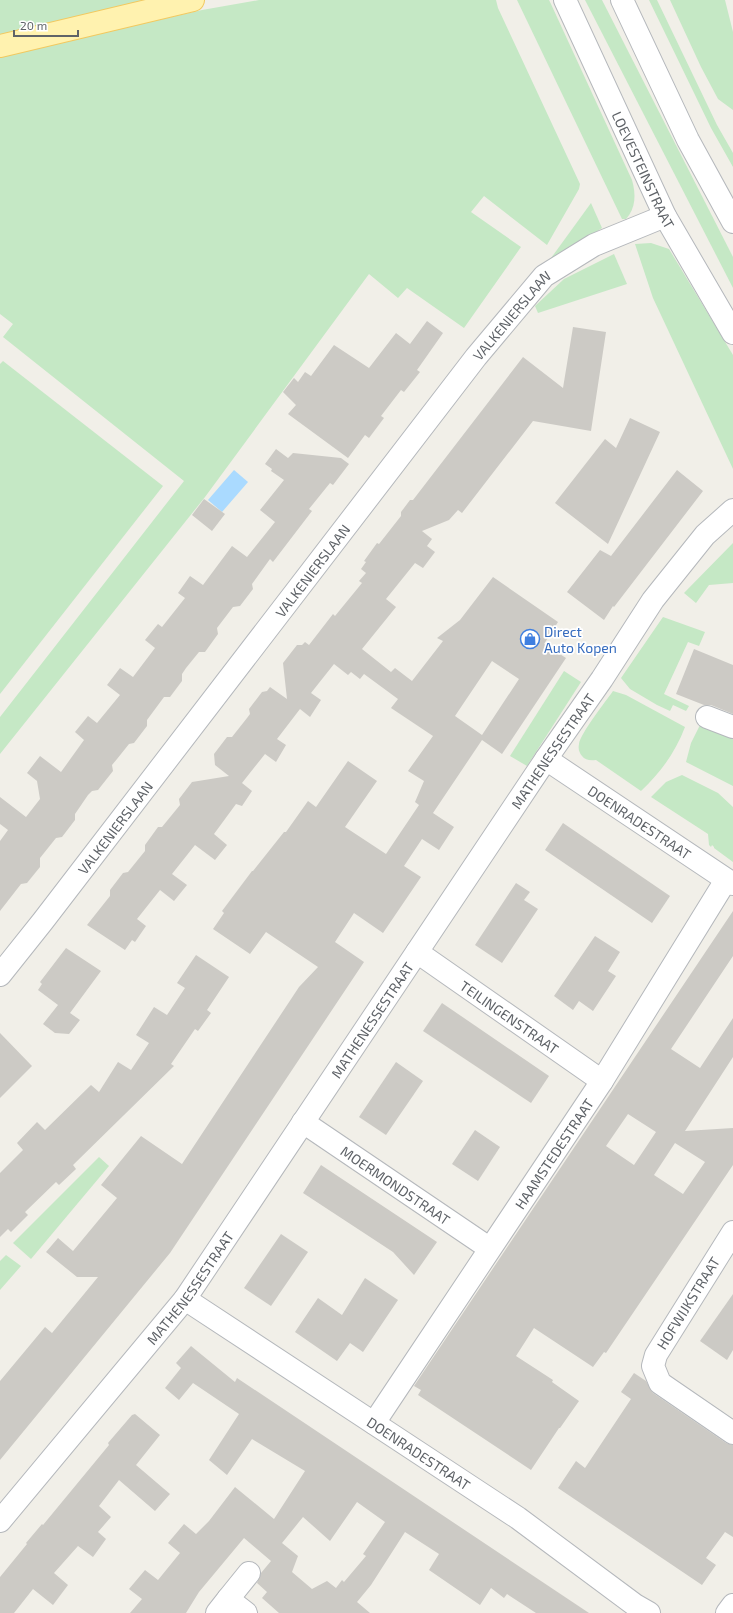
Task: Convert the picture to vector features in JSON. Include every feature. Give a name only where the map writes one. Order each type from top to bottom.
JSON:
[{"type":"main road","points":[[0,46],[193,0]]},
{"type":"street","name":"LOEVESTEINSTRAAT","points":[[565,0],[665,216],[733,333]]},
{"type":"street","points":[[622,0],[688,140],[733,222]]},
{"type":"street","name":"VALKENIERSLAAN","points":[[0,975],[476,357],[544,276],[594,245],[665,216]]},
{"type":"street","name":"MATHENESSESTRAAT","points":[[0,1521],[185,1299],[546,759],[602,679],[653,600],[705,536],[733,510]]},
{"type":"street","points":[[707,717],[733,727]]},
{"type":"street","name":"DOENRADESTRAAT","points":[[546,759],[730,882]]},
{"type":"street","name":"HAAMSTEDESTRAAT","points":[[374,1422],[602,1081],[730,882]]},
{"type":"street","name":"TEILINGENSTRAAT","points":[[417,952],[602,1081]]},
{"type":"street","name":"MOERMONDSTRAAT","points":[[303,1122],[489,1248]]},
{"type":"street","name":"HOFWIJKSTRAAT","points":[[733,1232],[656,1355],[653,1366],[660,1383],[733,1433]]},
{"type":"street","name":"DOENRADESTRAAT","points":[[185,1299],[518,1518],[637,1610]]},
{"type":"street","points":[[246,1613],[223,1606],[249,1573]]},
{"type":"street","points":[[727,1613],[733,1605]]},
{"type":"green space","points":[[0,0],[157,0],[0,38]]},
{"type":"green space","points":[[259,0],[496,0],[498,8],[580,184],[579,189],[547,245],[484,196],[471,212],[521,247],[464,328],[407,288],[398,298],[369,274],[205,497],[0,754],[0,717],[184,481],[3,337],[13,324],[0,314],[0,56],[202,10]]},
{"type":"green space","points":[[517,0],[549,0],[551,4],[632,180],[634,201],[632,210],[626,219],[622,219]]},
{"type":"green space","points":[[585,0],[602,0],[733,257],[733,288]]},
{"type":"green space","points":[[649,0],[657,0],[717,125],[733,153],[733,167],[711,128]]},
{"type":"green space","points":[[670,0],[725,0],[733,32],[733,110],[718,99],[701,67]]},
{"type":"green space","points":[[591,203],[602,228],[546,265]]},
{"type":"green space","points":[[651,243],[669,249],[733,355],[733,469],[653,298],[635,244]]},
{"type":"green space","points":[[614,254],[627,284],[538,313],[535,306],[564,279]]},
{"type":"green space","points":[[3,361],[163,486],[0,694],[0,364]]},
{"type":"green space","points":[[733,543],[733,583],[709,585],[696,603],[684,593]]},
{"type":"green space","points":[[663,617],[705,632],[699,646],[688,642],[664,694],[689,706],[686,711],[673,705],[670,711],[657,705],[630,689],[621,678]]},
{"type":"green space","points":[[564,671],[581,682],[527,766],[510,756]]},
{"type":"green space","points":[[613,691],[626,695],[685,727],[667,762],[641,791],[596,760],[585,758],[581,755],[579,750],[580,739]]},
{"type":"green space","points":[[700,725],[717,732],[733,732],[733,786],[686,762],[691,743]]},
{"type":"green space","points":[[682,775],[718,793],[733,807],[733,862],[712,845],[711,847],[709,845],[708,834],[651,797],[666,782]]},
{"type":"green space","points":[[99,1157],[109,1166],[31,1259],[13,1243]]},
{"type":"green space","points":[[6,1255],[21,1266],[0,1290],[0,1261]]},
{"type":"water","points":[[234,470],[248,482],[222,512],[208,500]]},
{"type":"building","points":[[427,321],[443,333],[417,370],[420,372],[404,392],[401,390],[381,416],[384,418],[369,438],[365,435],[348,458],[288,414],[296,405],[283,392],[294,378],[298,382],[305,372],[311,376],[334,345],[369,368],[396,333],[410,344]]},
{"type":"building","points":[[573,327],[606,332],[591,431],[533,421],[462,513],[458,510],[449,520],[422,531],[432,539],[427,546],[435,552],[423,568],[415,563],[386,599],[396,607],[362,649],[391,672],[395,668],[412,681],[443,641],[437,638],[460,620],[493,577],[558,622],[544,644],[566,658],[502,754],[482,740],[433,813],[454,827],[439,850],[422,839],[404,866],[421,877],[383,933],[354,913],[335,942],[364,962],[170,1253],[0,1460],[0,1381],[45,1327],[52,1333],[98,1277],[77,1277],[46,1252],[58,1238],[73,1251],[117,1198],[101,1185],[141,1136],[182,1164],[299,987],[318,967],[266,932],[250,954],[213,929],[224,913],[222,911],[252,871],[284,832],[286,832],[308,801],[316,807],[348,761],[377,781],[345,827],[386,854],[419,805],[415,802],[424,781],[408,771],[433,736],[391,708],[398,699],[364,674],[360,679],[351,672],[348,675],[334,664],[311,693],[321,700],[310,717],[300,709],[277,739],[286,745],[276,762],[265,754],[242,783],[252,791],[242,806],[236,804],[214,834],[227,845],[215,860],[195,845],[172,874],[187,885],[174,901],[160,890],[137,919],[146,926],[135,942],[132,940],[125,950],[87,925],[110,896],[110,890],[123,873],[128,872],[145,851],[145,845],[158,827],[162,827],[180,805],[179,799],[192,782],[229,776],[215,765],[214,754],[227,737],[232,737],[247,718],[250,714],[249,709],[262,692],[267,691],[270,687],[287,699],[283,663],[297,645],[302,645],[305,642],[309,645],[333,614],[335,616],[362,583],[359,581],[366,573],[361,569],[366,562],[364,561],[377,543],[379,544],[401,516],[401,512],[410,500],[413,500],[523,357],[563,388]],"holes":[[[492,661],[519,679],[482,735],[455,716]]]},
{"type":"building","points":[[630,418],[660,432],[608,544],[555,503],[605,439],[616,448]]},
{"type":"building","points":[[276,449],[288,458],[293,453],[341,458],[349,464],[333,485],[330,483],[309,509],[312,511],[273,562],[270,559],[252,584],[253,589],[240,606],[233,607],[217,628],[218,634],[205,652],[199,652],[186,668],[182,674],[182,681],[170,697],[164,697],[147,720],[147,726],[134,743],[129,744],[112,765],[113,771],[98,790],[92,791],[88,795],[75,814],[75,820],[62,837],[56,838],[40,858],[40,867],[27,883],[21,884],[0,911],[0,841],[8,830],[0,824],[0,797],[26,817],[40,799],[37,781],[27,773],[40,756],[61,772],[84,740],[75,732],[88,716],[97,723],[120,695],[107,685],[120,668],[133,677],[155,648],[145,640],[158,624],[162,627],[185,598],[178,593],[190,576],[203,585],[232,546],[247,557],[275,522],[260,510],[284,480],[271,471],[272,469],[265,464]]},
{"type":"building","points":[[677,470],[703,491],[614,607],[613,606],[604,620],[567,592],[600,550],[611,556]]},
{"type":"building","points":[[204,499],[225,514],[212,531],[192,515]]},
{"type":"building","points":[[694,649],[733,665],[733,714],[711,705],[704,705],[676,694]]},
{"type":"building","points":[[563,823],[670,896],[652,923],[545,850]]},
{"type":"building","points":[[516,883],[530,892],[524,900],[538,909],[502,963],[475,945]]},
{"type":"building","points":[[733,911],[733,956],[671,1049],[700,1068],[733,1018],[733,1057],[685,1131],[733,1128],[733,1165],[606,1353],[604,1352],[593,1367],[534,1328],[516,1356],[553,1380],[552,1382],[579,1401],[531,1470],[418,1395],[421,1390],[414,1386]],"holes":[[[628,1114],[656,1132],[634,1165],[606,1146]],[[675,1143],[705,1162],[683,1194],[654,1175]]]},
{"type":"building","points":[[595,936],[620,952],[608,971],[616,976],[593,1011],[579,1001],[573,1010],[554,996]]},
{"type":"building","points":[[66,948],[101,971],[70,1013],[80,1020],[69,1034],[55,1033],[43,1024],[58,1005],[38,990],[42,984],[40,982]]},
{"type":"building","points":[[196,955],[229,977],[207,1010],[211,1013],[198,1031],[195,1029],[171,1064],[174,1066],[73,1165],[76,1169],[59,1185],[56,1182],[25,1212],[28,1215],[11,1232],[8,1229],[0,1237],[0,1173],[23,1150],[17,1143],[37,1122],[45,1130],[91,1085],[99,1092],[118,1062],[131,1070],[149,1043],[136,1035],[154,1007],[167,1015],[185,988],[177,983]]},
{"type":"building","points":[[442,1003],[549,1076],[531,1103],[423,1031]]},
{"type":"building","points":[[0,1033],[32,1066],[0,1098]]},
{"type":"building","points":[[396,1062],[423,1081],[386,1135],[359,1117]]},
{"type":"building","points":[[475,1130],[500,1147],[478,1181],[452,1164]]},
{"type":"building","points":[[321,1165],[437,1242],[414,1275],[393,1252],[303,1193]]},
{"type":"building","points":[[281,1234],[308,1252],[271,1306],[244,1288]]},
{"type":"building","points":[[365,1278],[398,1300],[363,1352],[350,1343],[337,1361],[295,1332],[318,1298],[342,1315]]},
{"type":"building","points":[[733,1294],[733,1350],[727,1360],[700,1341]]},
{"type":"building","points":[[191,1346],[235,1382],[237,1378],[589,1613],[536,1613],[507,1594],[504,1598],[491,1588],[480,1605],[429,1570],[439,1554],[405,1532],[371,1585],[357,1602],[370,1613],[279,1613],[262,1598],[267,1592],[257,1583],[261,1573],[271,1561],[244,1538],[199,1592],[186,1613],[130,1613],[142,1599],[129,1589],[145,1570],[158,1580],[180,1553],[168,1543],[184,1524],[196,1534],[209,1521],[235,1487],[274,1519],[305,1471],[252,1439],[227,1475],[209,1460],[239,1414],[193,1383],[179,1400],[165,1388],[181,1368],[176,1363]],"holes":[[[357,1502],[385,1522],[363,1554],[366,1556],[344,1582],[342,1580],[336,1588],[327,1581],[312,1589],[292,1572],[298,1556],[282,1543],[303,1517],[330,1541]]]},
{"type":"building","points":[[634,1373],[646,1381],[653,1393],[726,1443],[733,1445],[733,1537],[725,1532],[706,1558],[716,1565],[702,1585],[558,1488],[576,1461],[585,1468],[631,1399],[621,1392]]},
{"type":"building","points":[[135,1414],[160,1435],[136,1465],[170,1494],[155,1511],[119,1480],[99,1506],[111,1517],[98,1532],[106,1539],[93,1557],[78,1546],[54,1573],[68,1585],[53,1605],[33,1589],[14,1613],[0,1613],[0,1577],[27,1544],[26,1543],[42,1524],[43,1525],[109,1445],[108,1443],[132,1415]]},
{"type":"place","name":"Direct Auto Kopen","points":[[530,639]]}]
